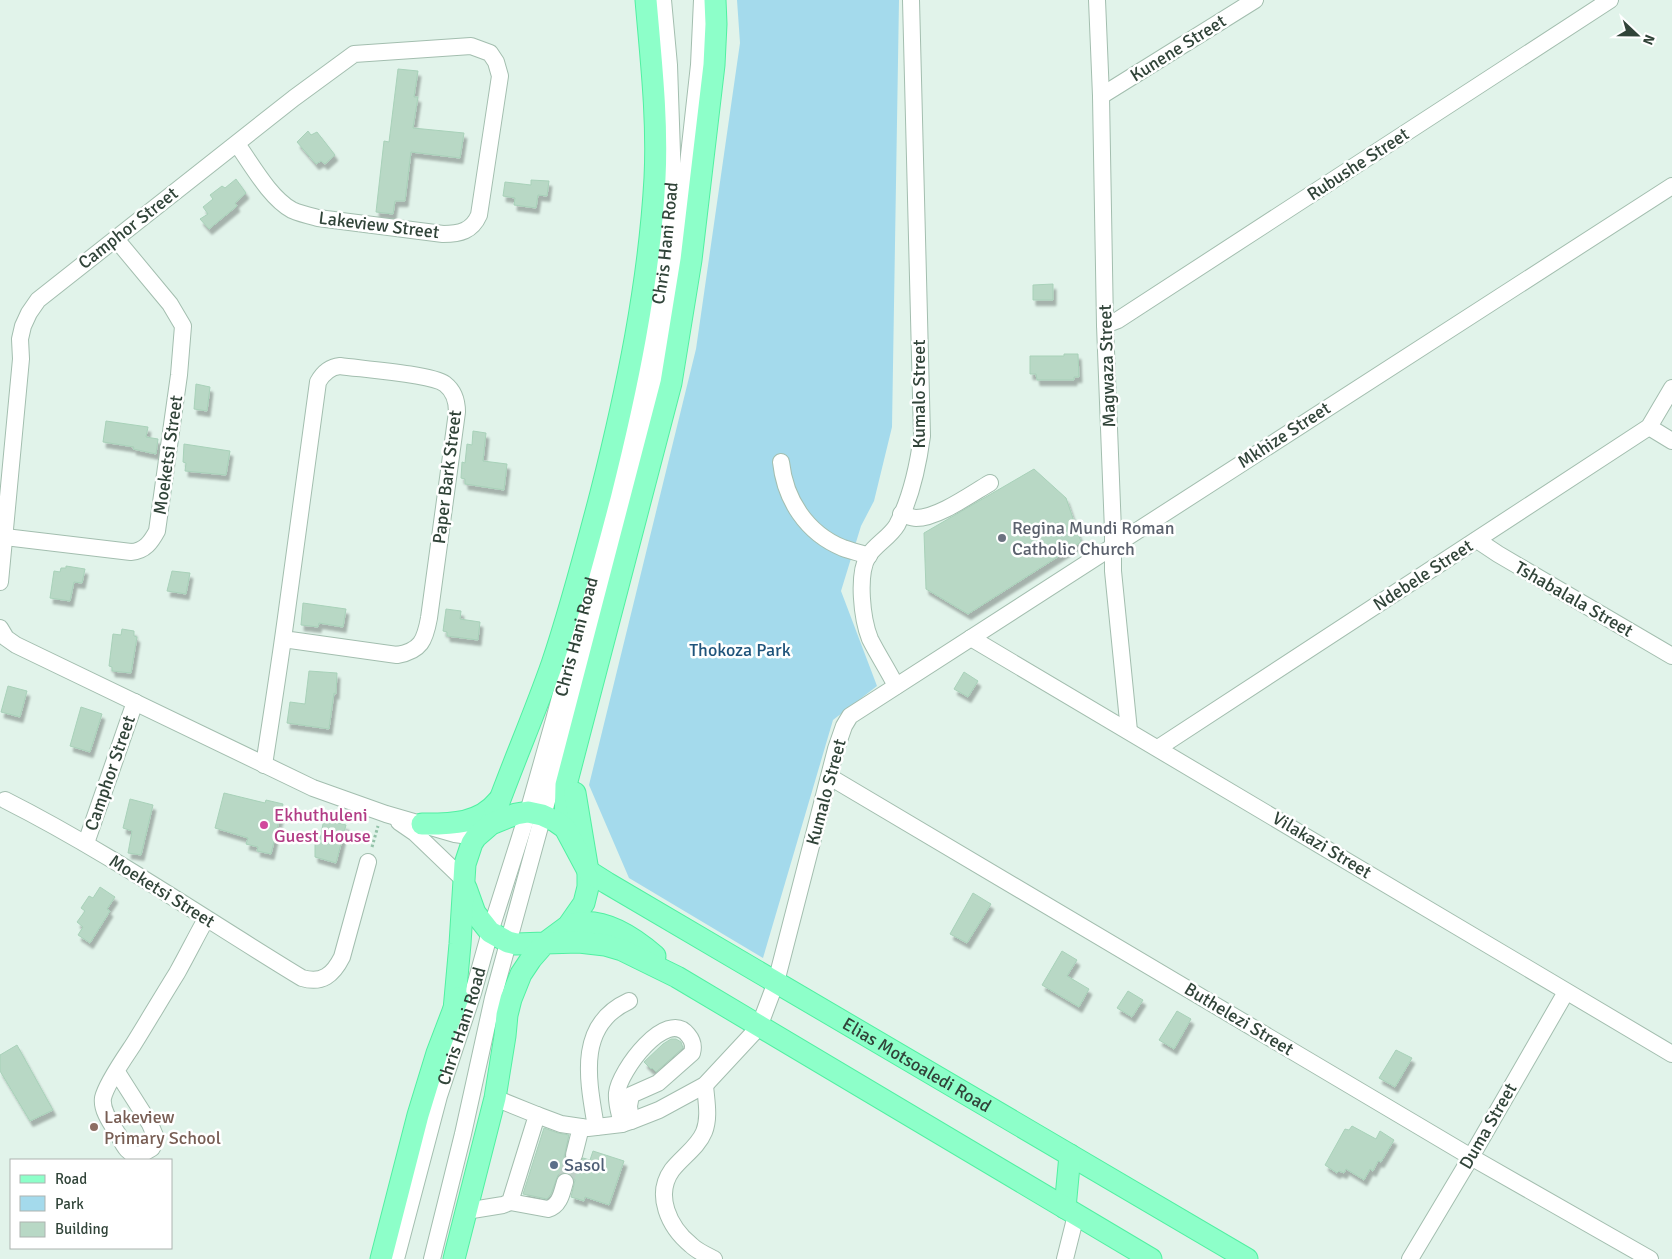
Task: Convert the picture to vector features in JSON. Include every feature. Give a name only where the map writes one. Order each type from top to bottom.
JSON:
[{"type":"main road","name":"Chris Hani Road","points":[[454,1010],[465,864],[468,852],[484,830],[500,798],[534,714],[567,618],[626,388],[647,267],[655,178],[656,133],[646,0]]},
{"type":"main road","name":"Chris Hani Road","points":[[565,828],[566,785],[671,383],[692,260],[714,65],[715,0]]},
{"type":"main road","points":[[568,926],[584,903],[588,887],[588,871],[574,775],[576,748]]},
{"type":"main road","points":[[422,824],[459,823],[471,820],[484,814],[500,798]]},
{"type":"main road","points":[[484,830],[516,814],[535,814],[565,828],[588,871]]},
{"type":"main road","name":"Elias Motsoaledi Road","points":[[588,871],[1247,1259]]},
{"type":"main road","points":[[465,881],[467,894],[475,913],[499,937],[516,944],[580,942],[606,945],[622,950],[677,977],[1151,1259]]},
{"type":"main road","name":"Chris Hani Road","points":[[381,1259],[418,1115],[437,1053],[461,990],[468,960],[475,913]]},
{"type":"main road","points":[[454,1259],[495,1098],[511,999],[521,974],[530,959],[545,943],[568,926],[577,922],[585,922],[599,924],[626,935],[647,949],[677,977]]},
{"type":"main road","points":[[1070,1155],[1071,1211]]},
{"type":"street","name":"Chris Hani Road","points":[[396,1259],[439,1096],[473,993],[499,937],[535,814],[627,447],[654,325],[663,274],[672,152],[669,65],[663,0]]},
{"type":"street","name":"Chris Hani Road","points":[[535,814],[568,724],[648,418],[675,281],[699,66],[702,0]]},
{"type":"street","name":"Kumalo Street","points":[[868,556],[896,526],[917,465],[922,436],[911,0]]},
{"type":"street","name":"Magwaza Street","points":[[1097,0],[1102,96],[1105,325],[1113,571],[1129,731]]},
{"type":"street","name":"Kunene Street","points":[[1102,96],[1256,0]]},
{"type":"street","name":"Rubushe Street","points":[[1105,325],[1118,320],[1610,0]]},
{"type":"street","name":"Camphor Street","points":[[0,582],[21,359],[20,339],[22,326],[33,307],[43,295],[294,98],[354,54],[471,46]]},
{"type":"street","name":"Lakeview Street","points":[[237,144],[263,181],[283,203],[292,210],[305,215],[443,234],[457,234],[465,231],[470,228],[479,215],[500,76],[496,62],[490,53],[471,46]]},
{"type":"street","name":"Mkhize Street","points":[[896,686],[1672,186]]},
{"type":"street","name":"Moeketsi Street","points":[[5,537],[131,552],[149,545],[157,530],[178,384],[183,326],[170,304],[116,239]]},
{"type":"street","name":"Paper Bark Street","points":[[264,764],[318,382],[330,369],[340,366],[429,378],[444,384],[455,397],[457,412],[429,618],[426,633],[421,643],[412,651],[397,655],[283,639]]},
{"type":"street","name":"Ndebele Street","points":[[1158,748],[1649,427],[1672,388]]},
{"type":"street","points":[[1649,427],[1672,441]]},
{"type":"street","points":[[781,462],[787,491],[796,509],[808,525],[824,538],[841,547],[868,556],[863,572],[864,615],[870,638],[896,686]]},
{"type":"street","points":[[901,514],[915,518],[939,513],[990,483]]},
{"type":"street","name":"Tshabalala Street","points":[[1478,540],[1498,554],[1672,656]]},
{"type":"street","points":[[2,632],[16,645],[313,788],[384,814],[455,834],[484,830]]},
{"type":"street","name":"Vilakazi Street","points":[[971,638],[1672,1054]]},
{"type":"street","name":"Kumalo Street","points":[[759,1027],[776,982],[840,736],[850,716],[896,686]]},
{"type":"street","name":"Camphor Street","points":[[86,843],[135,702]]},
{"type":"street","name":"Buthelezi Street","points":[[830,777],[1471,1157],[1650,1259]]},
{"type":"street","name":"Moeketsi Street","points":[[5,800],[86,843],[302,978],[318,980],[336,969],[342,957],[368,862]]},
{"type":"street","points":[[384,814],[415,833],[465,881]]},
{"type":"street","points":[[117,1072],[206,919]]},
{"type":"street","name":"Chris Hani Road","points":[[432,1259],[463,1134],[493,998],[499,937]]},
{"type":"street","name":"Duma Street","points":[[1410,1259],[1566,992]]},
{"type":"street","points":[[574,1155],[588,1127],[588,1061],[597,1029],[617,1007],[629,1002]]},
{"type":"street","points":[[678,1027],[685,1030],[693,1042],[692,1053],[658,1083],[631,1095],[627,1123],[617,1103],[617,1092],[620,1081],[629,1065],[639,1050],[666,1030],[678,1027]]},
{"type":"street","points":[[495,1098],[561,1124],[588,1127],[627,1123],[659,1110],[705,1085],[759,1027]]},
{"type":"street","points":[[705,1085],[707,1116],[705,1130],[698,1144],[671,1172],[665,1187],[664,1203],[670,1222],[690,1245],[714,1259]]},
{"type":"street","points":[[510,1202],[537,1115]]},
{"type":"street","points":[[466,1211],[503,1205],[510,1202],[548,1209],[553,1208],[558,1204],[565,1182]]},
{"type":"street","points":[[1065,1259],[1071,1211]]},
{"type":"path","points":[[368,862],[384,814]]},
{"type":"green space","name":"Thokoza Park","points":[[737,0],[899,0],[892,427],[874,501],[861,526],[841,591],[877,686],[833,720],[763,958],[629,878],[589,785],[696,349],[740,43]]},
{"type":"building","points":[[398,69],[418,71],[414,97],[418,97],[413,128],[464,133],[460,158],[411,152],[405,201],[395,201],[393,214],[376,212],[384,141],[389,142]]},
{"type":"building","points":[[308,131],[311,135],[317,132],[335,155],[325,164],[321,161],[316,164],[297,142]]},
{"type":"building","points":[[236,179],[246,193],[235,203],[237,206],[209,229],[200,219],[208,214],[203,207],[213,199],[210,195],[222,186],[225,188]]},
{"type":"building","points":[[531,180],[549,181],[547,196],[538,195],[536,208],[514,205],[515,198],[503,196],[505,182],[531,185]]},
{"type":"building","points":[[1053,284],[1053,300],[1033,300],[1033,285]]},
{"type":"building","points":[[1064,354],[1078,354],[1079,377],[1074,377],[1074,380],[1037,380],[1036,374],[1030,374],[1030,356],[1064,356]]},
{"type":"building","points":[[196,384],[210,387],[207,411],[194,409]]},
{"type":"building","points":[[106,421],[148,427],[146,437],[158,439],[156,454],[133,449],[134,447],[103,442]]},
{"type":"building","points":[[473,431],[486,433],[483,461],[507,464],[504,490],[465,484],[465,479],[461,478],[462,462],[465,463],[467,444],[472,445]]},
{"type":"building","points":[[184,444],[230,451],[226,475],[185,471],[186,463],[183,462]]},
{"type":"building","name":"Regina Mundi Roman Catholic Church","points":[[1034,469],[1066,498],[1081,542],[968,614],[926,589],[924,533]]},
{"type":"building","points":[[66,566],[85,569],[82,583],[74,582],[70,601],[50,598],[54,571],[60,572],[61,568],[66,568]]},
{"type":"building","points":[[172,571],[190,573],[186,594],[167,591]]},
{"type":"building","points":[[303,603],[346,609],[343,627],[319,623],[318,627],[301,625]]},
{"type":"building","points":[[446,609],[461,611],[460,619],[480,622],[478,640],[447,636],[447,632],[443,631]]},
{"type":"building","points":[[122,629],[134,631],[134,636],[137,637],[131,673],[112,671],[112,667],[109,666],[113,634],[121,635]]},
{"type":"building","points":[[309,671],[337,673],[336,694],[334,693],[329,729],[287,723],[290,702],[305,704]]},
{"type":"building","points":[[964,672],[978,681],[968,697],[954,689]]},
{"type":"building","points":[[8,686],[27,691],[20,717],[1,712]]},
{"type":"building","points":[[81,707],[102,714],[90,752],[70,746]]},
{"type":"building","points":[[224,793],[265,803],[266,800],[283,804],[271,854],[257,851],[258,847],[246,844],[248,838],[215,828]]},
{"type":"building","points":[[130,799],[153,805],[141,855],[128,853],[132,831],[123,828]]},
{"type":"building","points":[[324,819],[346,825],[336,863],[315,857],[315,843],[319,844]]},
{"type":"building","points":[[100,887],[115,897],[107,909],[110,911],[90,943],[78,935],[83,927],[77,922],[85,911],[81,908],[89,896],[93,898]]},
{"type":"building","points":[[973,893],[991,904],[967,943],[950,934]]},
{"type":"building","points":[[1062,951],[1077,960],[1067,976],[1089,989],[1079,1007],[1042,985]]},
{"type":"building","points":[[1128,991],[1143,1000],[1132,1017],[1117,1008]]},
{"type":"building","points":[[1177,1011],[1191,1019],[1174,1049],[1159,1040]]},
{"type":"building","points":[[671,1039],[681,1042],[683,1048],[656,1072],[644,1062]]},
{"type":"building","points":[[17,1045],[53,1110],[30,1121],[0,1071],[0,1055]]},
{"type":"building","points":[[1396,1050],[1412,1058],[1395,1087],[1379,1078]]},
{"type":"building","points":[[1352,1126],[1376,1139],[1380,1131],[1394,1140],[1381,1162],[1378,1161],[1373,1171],[1370,1169],[1364,1180],[1346,1169],[1344,1173],[1339,1171],[1337,1173],[1325,1165],[1345,1129],[1349,1130]]},
{"type":"building","points":[[544,1128],[569,1135],[564,1157],[571,1165],[577,1164],[583,1158],[590,1160],[593,1151],[624,1161],[609,1205],[585,1197],[584,1201],[571,1197],[575,1180],[567,1172],[562,1172],[558,1175],[551,1194],[547,1199],[523,1194]]},
{"type":"tunnel","points":[[565,1182],[574,1155]]},
{"type":"place","name":"Regina Mundi Roman Catholic Church","points":[[1002,538]]},
{"type":"place","name":"Ekhuthuleni Guest House","points":[[264,825]]},
{"type":"place","name":"Lakeview Primary School","points":[[94,1127]]},
{"type":"place","name":"Sasol","points":[[554,1165]]}]
